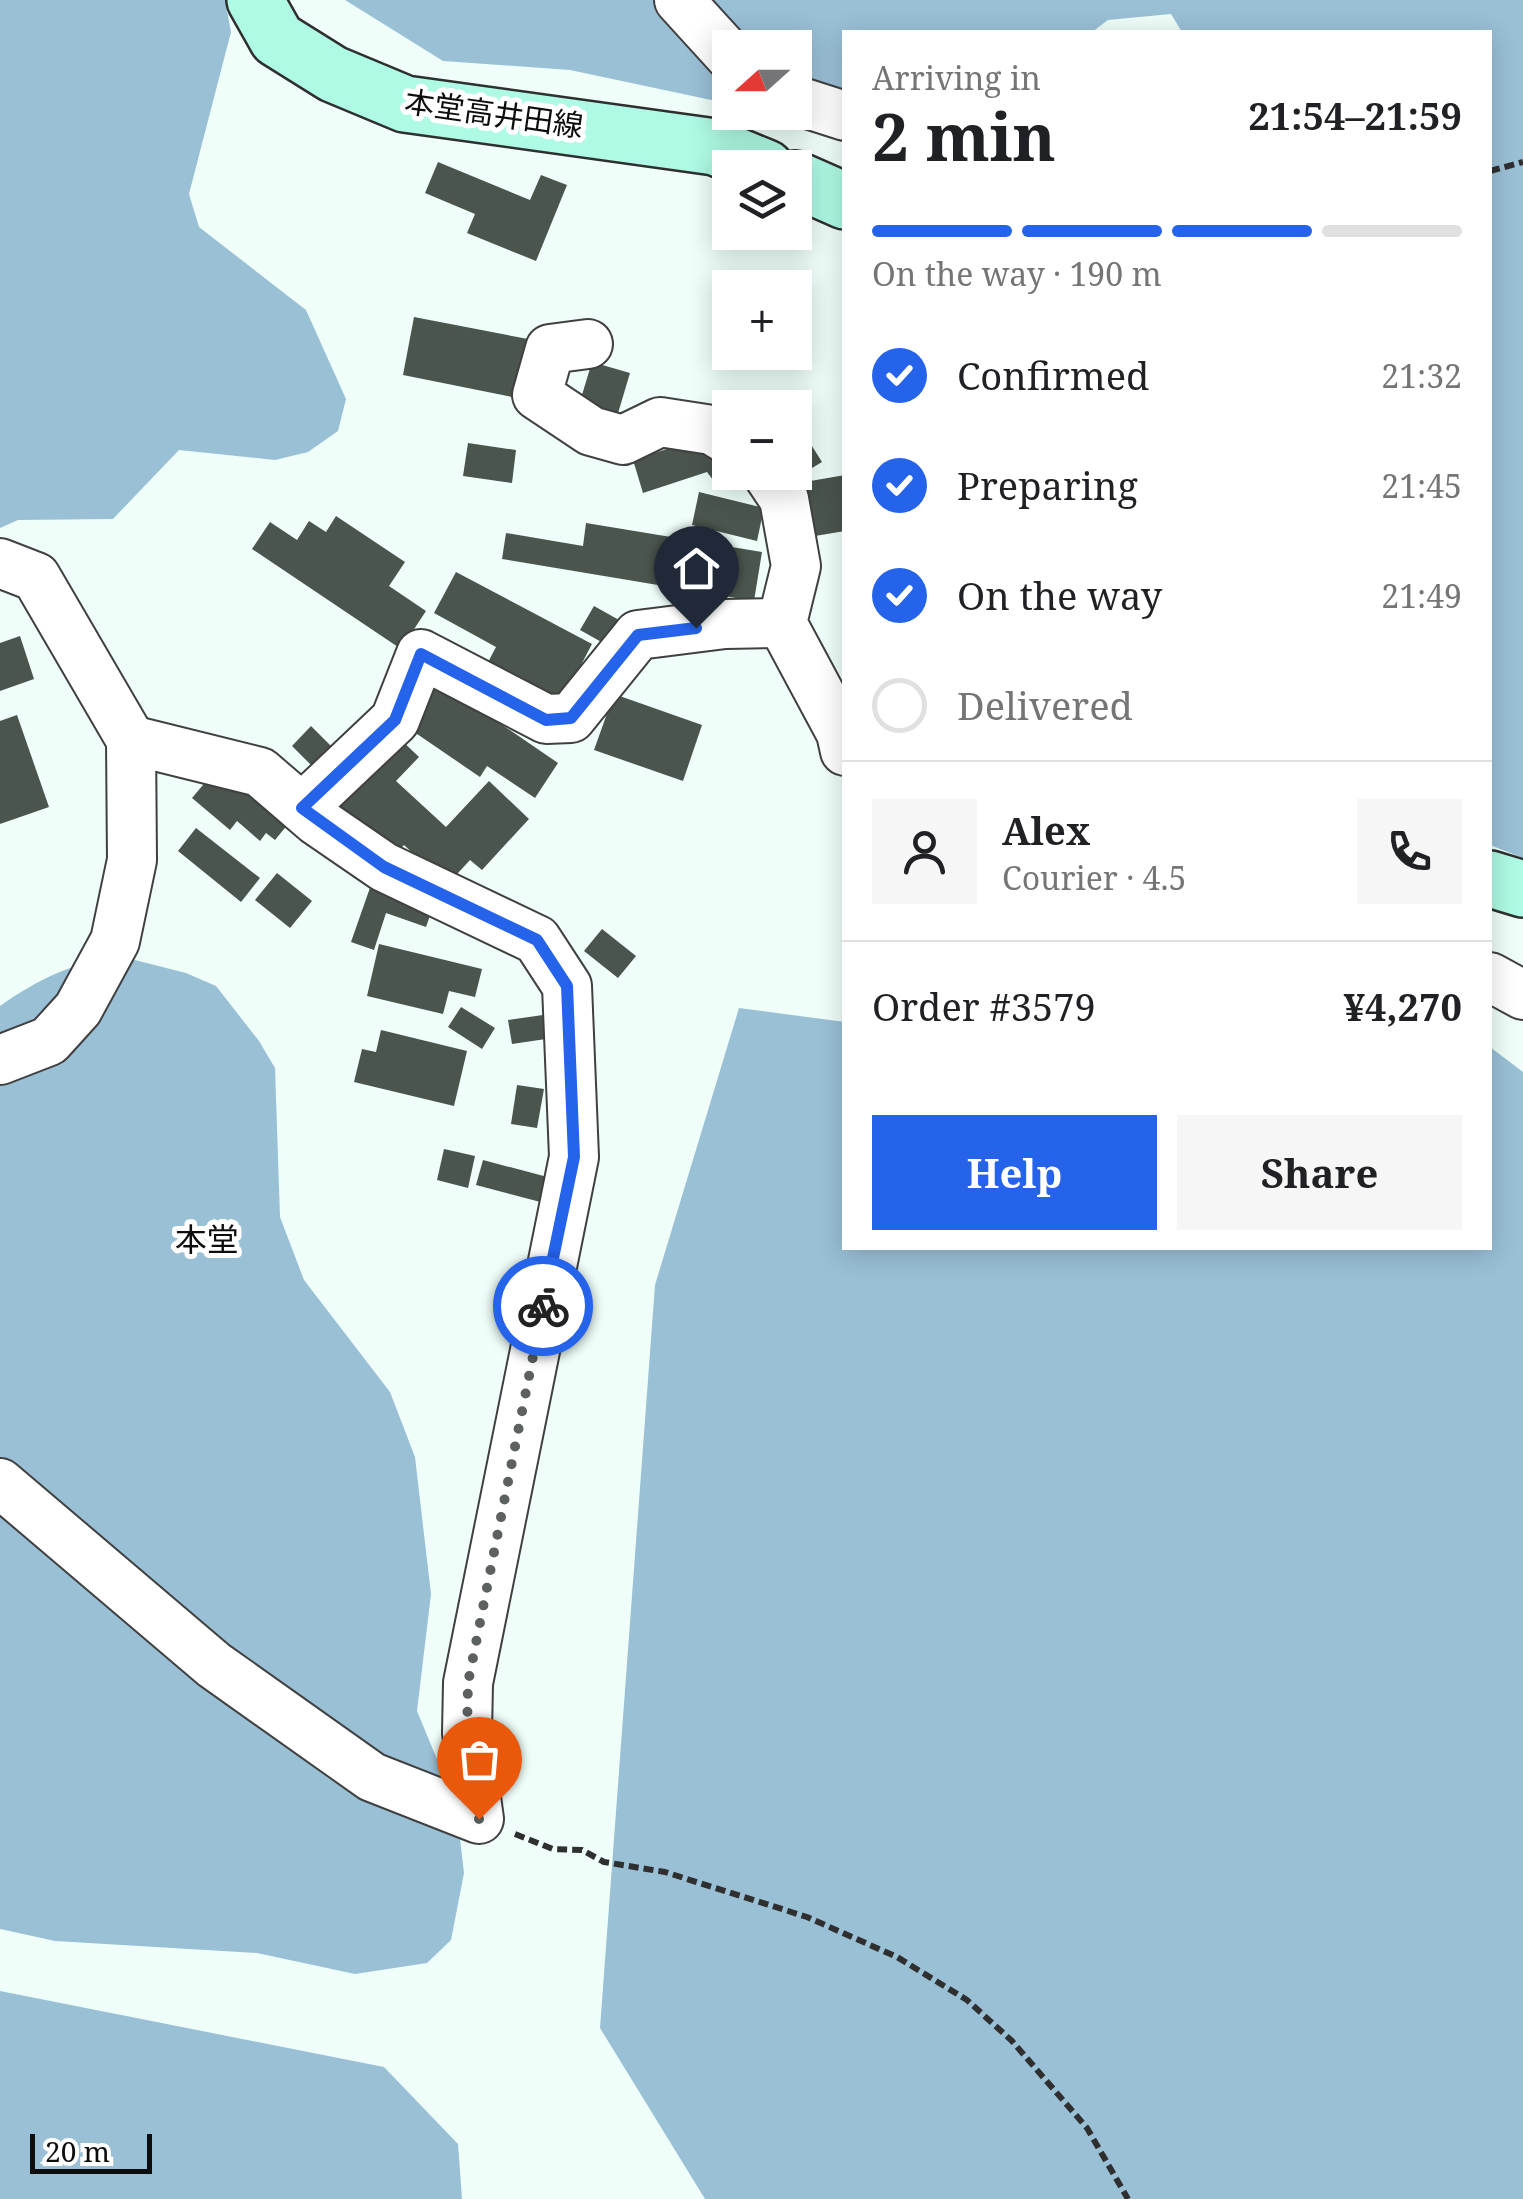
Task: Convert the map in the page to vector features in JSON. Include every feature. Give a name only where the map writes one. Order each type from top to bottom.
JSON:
[{"type":"main road","name":"本堂高井田線","points":[[254,0],[277,39],[334,74],[405,104],[724,150]]},
{"type":"main road","points":[[812,187],[842,200]]},
{"type":"main road","points":[[1492,879],[1523,890]]},
{"type":"street","points":[[679,0],[712,36]]},
{"type":"street","points":[[812,105],[842,115]]},
{"type":"street","points":[[588,344],[550,349],[537,395],[591,431],[623,440],[660,422],[712,430]]},
{"type":"street","points":[[778,490],[784,499],[796,566],[782,623],[842,738]]},
{"type":"street","points":[[0,563],[36,577],[131,740],[132,860],[114,942],[78,1009],[49,1041],[0,1060]]},
{"type":"street","points":[[302,808],[395,720],[421,654],[546,720],[571,718],[638,635],[725,624],[782,623]]},
{"type":"street","points":[[0,1483],[214,1664],[372,1778],[479,1819],[467,1733],[468,1683],[574,1157],[567,986],[537,940],[384,867],[302,808],[260,772],[131,740]]},
{"type":"street","points":[[1492,978],[1523,995]]},
{"type":"path","points":[[1492,171],[1523,162]]},
{"type":"path","points":[[479,1819],[553,1849],[582,1850],[604,1862],[665,1872],[807,1917],[897,1957],[967,2000],[1012,2041],[1086,2128],[1128,2199]]},
{"type":"shaded area","points":[[0,0],[225,0],[231,32],[189,194],[199,227],[306,310],[346,399],[338,431],[308,452],[275,460],[179,450],[113,519],[18,520],[0,528]]},
{"type":"shaded area","points":[[345,0],[1523,0],[1523,858],[1492,846],[1492,30],[1181,30],[1171,14],[1108,20],[1095,30],[842,30],[842,127],[812,121],[812,30],[712,30],[712,100],[570,70],[443,61]]},
{"type":"shaded area","points":[[123,957],[186,973],[216,986],[275,1068],[280,1217],[304,1280],[390,1392],[415,1457],[431,1594],[417,1711],[456,1805],[464,1873],[451,1940],[427,1963],[355,1974],[257,1953],[55,1941],[0,1929],[0,1006],[58,973],[90,962]]},
{"type":"shaded area","points":[[739,1008],[842,1022],[842,1250],[1492,1250],[1492,1049],[1523,1072],[1523,2199],[705,2199],[600,2028],[655,1285]]},
{"type":"shaded area","points":[[0,1991],[384,2067],[458,2144],[462,2199],[0,2199]]},
{"type":"building","points":[[438,162],[530,200],[541,175],[567,185],[536,261],[467,233],[475,214],[425,193]]},
{"type":"building","points":[[414,317],[533,340],[522,399],[403,375]]},
{"type":"building","points":[[592,362],[630,373],[616,420],[578,408]]},
{"type":"building","points":[[707,436],[712,442],[712,479],[707,472],[643,493],[633,460]]},
{"type":"building","points":[[468,443],[516,450],[512,483],[463,476]]},
{"type":"building","points":[[812,446],[822,462],[812,468]]},
{"type":"building","points":[[842,476],[842,532],[809,537],[800,490],[812,490],[812,481]]},
{"type":"building","points":[[699,492],[764,508],[757,541],[692,525]]},
{"type":"building","points":[[336,516],[405,562],[389,586],[426,611],[401,649],[252,549],[270,522],[297,540],[309,521],[326,532]]},
{"type":"building","points":[[586,523],[762,552],[754,601],[502,559],[506,533],[583,546]]},
{"type":"building","points":[[456,572],[592,644],[560,705],[486,666],[496,647],[434,613]]},
{"type":"building","points":[[594,606],[628,625],[614,649],[580,630]]},
{"type":"building","points":[[20,636],[34,679],[0,691],[0,643]]},
{"type":"building","points":[[432,677],[558,763],[535,798],[487,766],[480,777],[401,723]]},
{"type":"building","points":[[614,694],[702,725],[683,781],[594,750]]},
{"type":"building","points":[[17,715],[49,807],[0,824],[0,721]]},
{"type":"building","points":[[311,726],[334,749],[315,769],[292,746]]},
{"type":"building","points":[[398,737],[419,757],[396,781],[446,827],[489,781],[529,819],[482,870],[470,860],[447,885],[404,845],[392,858],[335,807]]},
{"type":"building","points":[[214,772],[239,773],[293,818],[275,840],[266,833],[260,841],[237,821],[230,830],[192,798]]},
{"type":"building","points":[[196,828],[260,878],[241,902],[178,851]]},
{"type":"building","points":[[277,873],[312,901],[290,928],[255,900]]},
{"type":"building","points":[[372,882],[434,904],[426,927],[386,913],[374,950],[351,942]]},
{"type":"building","points":[[602,929],[636,956],[618,978],[584,951]]},
{"type":"building","points":[[379,944],[482,969],[475,997],[449,991],[443,1014],[367,996]]},
{"type":"building","points":[[461,1007],[495,1028],[482,1049],[448,1027]]},
{"type":"building","points":[[543,1015],[546,1039],[512,1044],[508,1020]]},
{"type":"building","points":[[381,1030],[467,1051],[454,1106],[354,1082],[362,1049],[376,1052]]},
{"type":"building","points":[[517,1085],[544,1089],[537,1128],[511,1124]]},
{"type":"building","points":[[444,1149],[475,1156],[468,1188],[437,1180]]},
{"type":"building","points":[[483,1160],[555,1179],[548,1204],[476,1185]]},
{"type":"way so far","points":[[479,1819],[467,1733],[468,1683],[543,1306]]},
{"type":"district","name":"本堂","points":[[207,1238]]},
{"type":"route","points":[[543,1306],[574,1157],[567,986],[537,940],[384,867],[302,808],[395,720],[421,654],[546,720],[571,718],[638,635],[696,628]]}]
